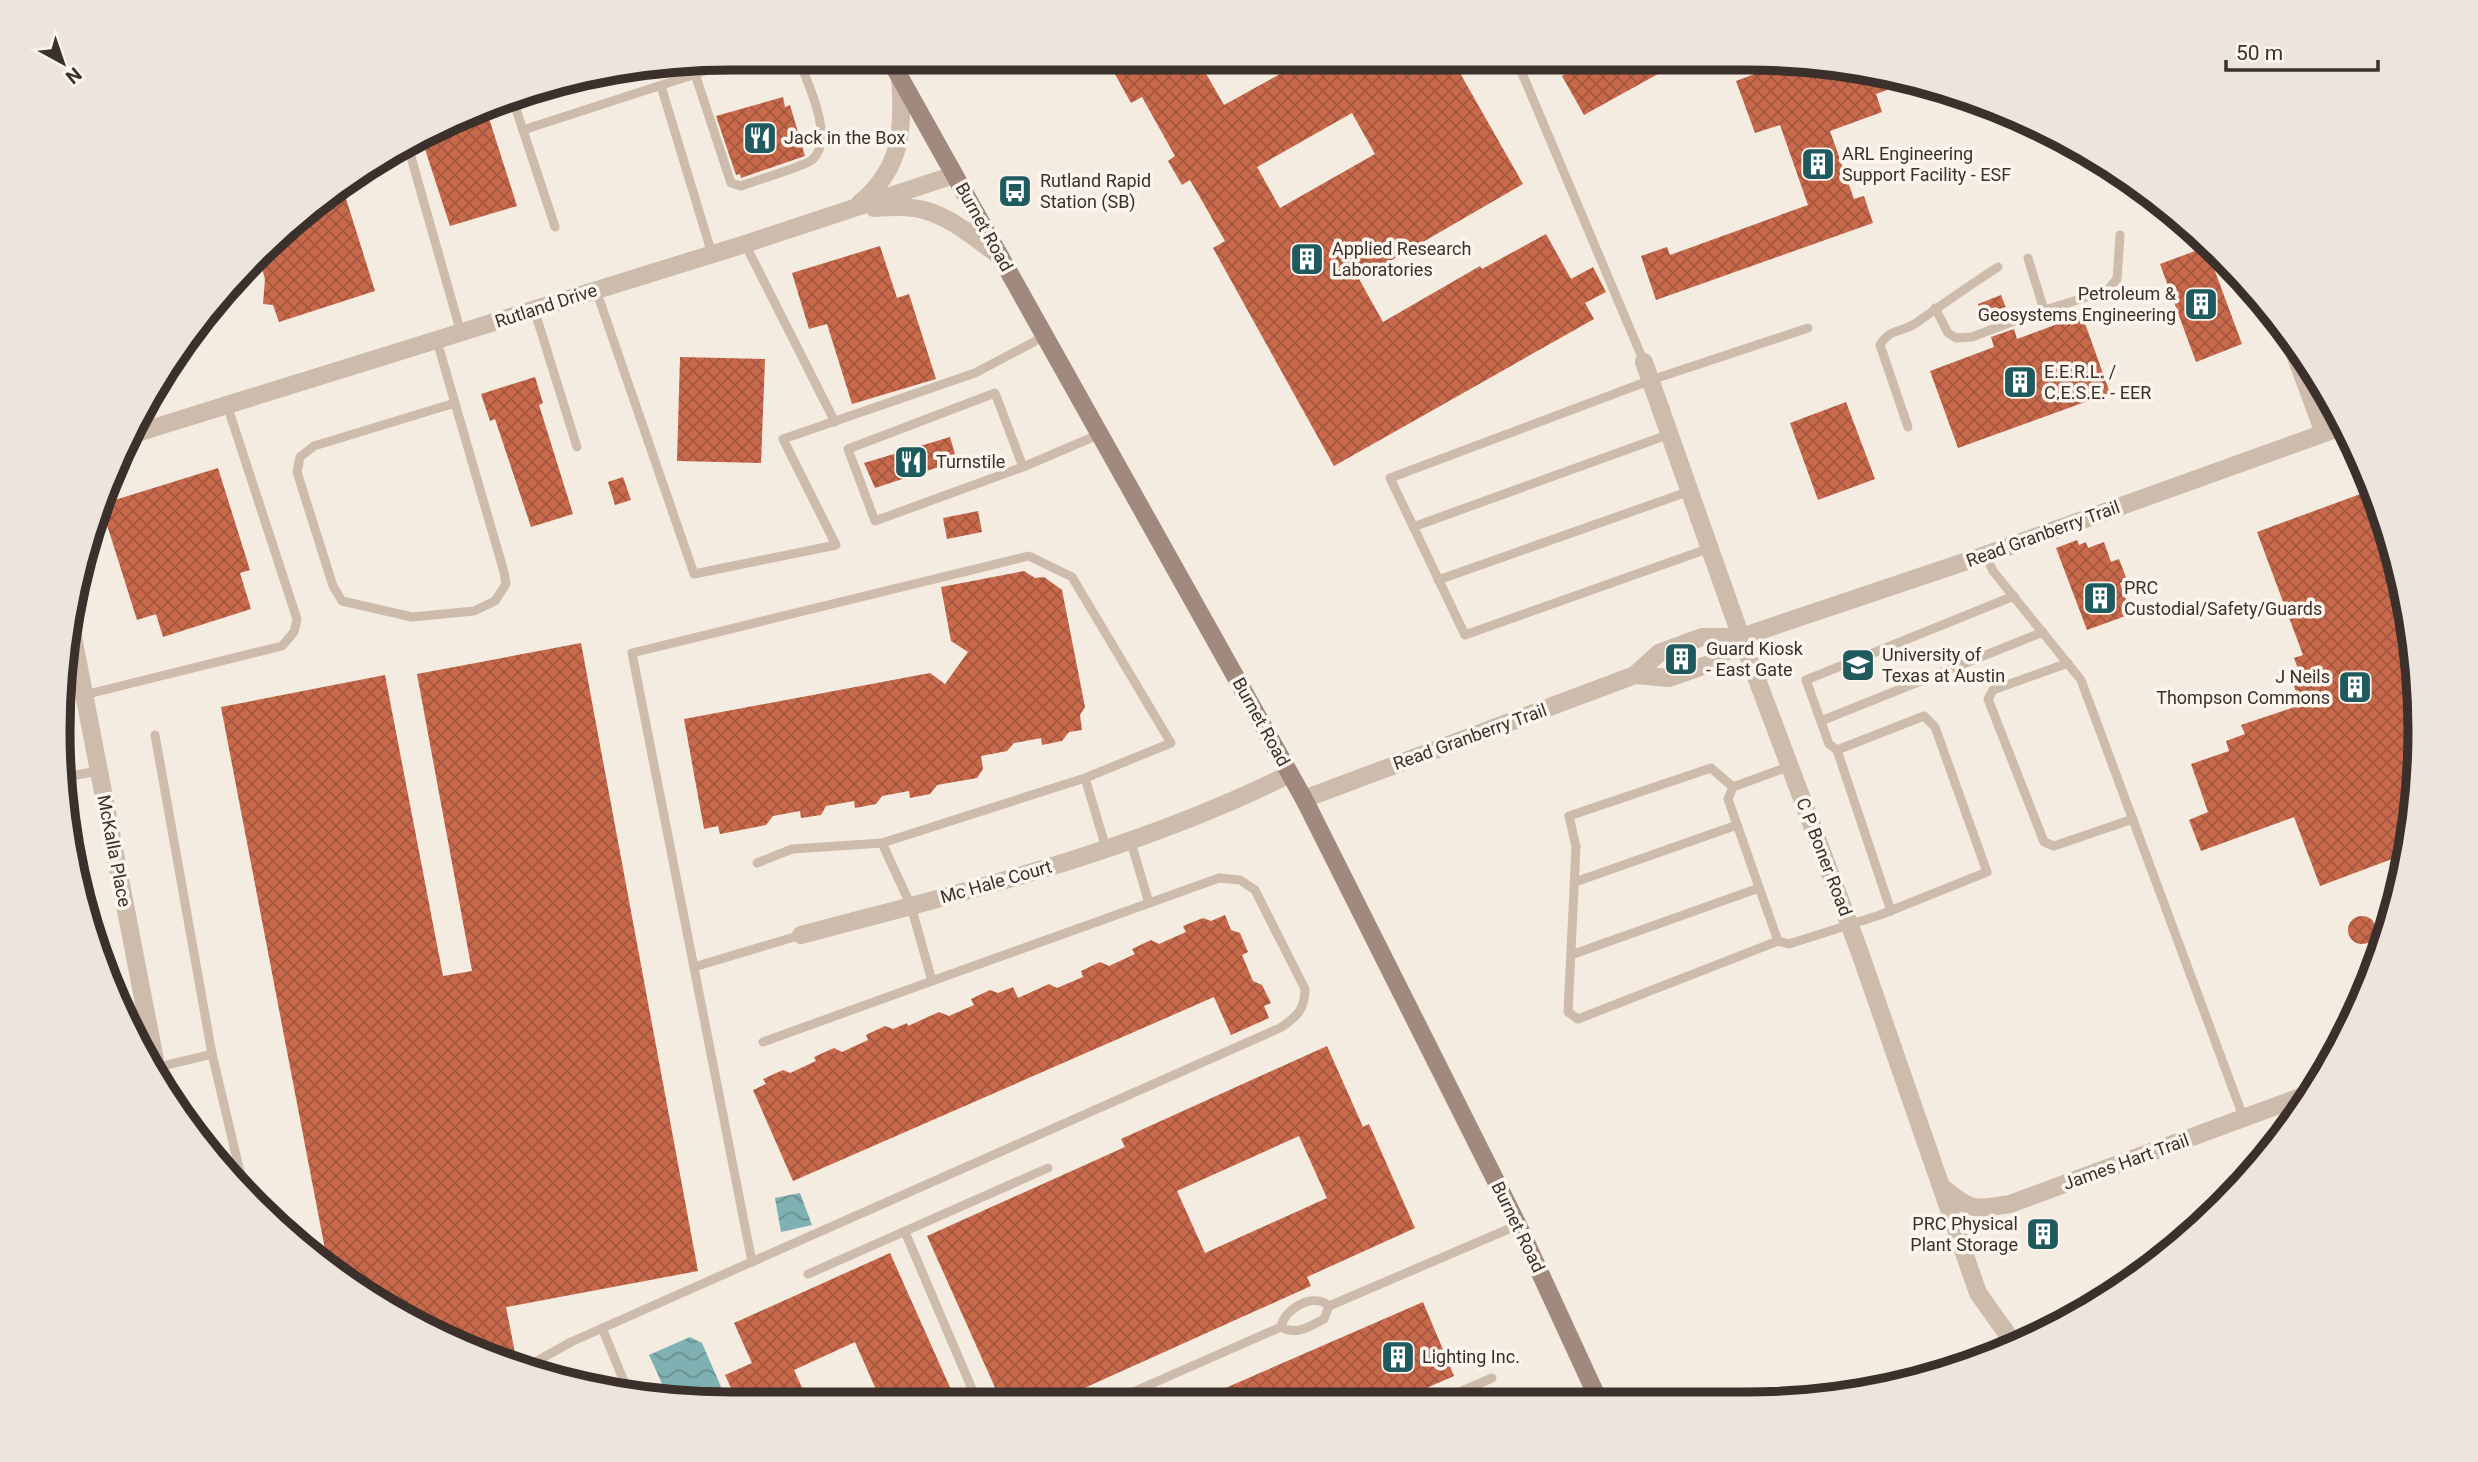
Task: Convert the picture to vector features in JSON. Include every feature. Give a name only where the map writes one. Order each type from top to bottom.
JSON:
[{"type":"main road","name":"Burnet Road","points":[[896,70],[1304,799],[1518,1225],[1595,1392]]},
{"type":"street","points":[[853,209],[881,182],[898,150],[902,108],[900,77]]},
{"type":"street","name":"Rutland Drive","points":[[142,431],[745,244],[954,175]]},
{"type":"street","points":[[853,209],[906,207],[924,210],[942,217],[1001,257]]},
{"type":"street","name":"C P Boner Road","points":[[1644,362],[1741,637],[1849,924],[1979,1293],[2010,1337]]},
{"type":"street","points":[[2301,371],[2324,433]]},
{"type":"street","name":"Read Granberry Trail","points":[[1304,799],[1635,676],[1659,653],[1702,637],[1741,637],[1985,555],[2335,429]]},
{"type":"street","name":"Read Granberry Trail","points":[[1635,676],[1669,678],[1712,663],[1741,637]]},
{"type":"street","name":"McKalla Place","points":[[75,650],[155,1054]]},
{"type":"street","name":"Mc Hale Court","points":[[801,935],[1042,871],[1238,800],[1290,774]]},
{"type":"street","name":"James Hart Trail","points":[[1941,1187],[1964,1205],[1983,1208],[2010,1204],[2296,1099]]},
{"type":"lane","points":[[695,74],[732,183],[741,186],[812,160],[821,146],[822,124],[802,70]]},
{"type":"lane","points":[[1521,70],[1644,362]]},
{"type":"lane","points":[[523,131],[706,71]]},
{"type":"lane","points":[[661,86],[712,254]]},
{"type":"lane","points":[[515,106],[555,227]]},
{"type":"lane","points":[[410,154],[461,333]]},
{"type":"lane","points":[[1935,308],[1948,333],[1956,338],[1972,337],[2044,310],[2107,291],[2117,279],[2120,235]]},
{"type":"lane","points":[[745,244],[835,422]]},
{"type":"lane","points":[[2028,258],[2044,310]]},
{"type":"lane","points":[[1909,428],[1880,345],[1886,335],[1913,325],[1998,267]]},
{"type":"lane","points":[[596,290],[694,574],[836,545],[783,439],[975,373],[1045,336]]},
{"type":"lane","points":[[534,309],[577,447]]},
{"type":"lane","points":[[1710,548],[1465,635],[1390,478],[1651,380],[1808,328]]},
{"type":"lane","points":[[437,341],[455,403],[506,584],[495,601],[474,611],[412,617],[342,601],[333,586],[298,472],[300,457],[314,446],[455,403]]},
{"type":"lane","points":[[1023,467],[995,393],[848,449],[875,521],[1023,467],[1100,434]]},
{"type":"lane","points":[[84,695],[282,646],[294,632],[297,619],[227,405]]},
{"type":"lane","points":[[1413,527],[1670,434]]},
{"type":"lane","points":[[1438,580],[1690,491]]},
{"type":"lane","points":[[1985,555],[1993,571],[2081,680],[2244,1119]]},
{"type":"lane","points":[[752,1262],[632,653],[1029,556],[1072,577],[1171,743],[1085,778],[882,843],[792,849],[757,863]]},
{"type":"lane","points":[[1891,911],[1837,750],[1829,744],[1806,680],[2014,596]]},
{"type":"lane","points":[[1821,721],[2043,632]]},
{"type":"lane","points":[[2068,663],[1993,691],[1988,699],[2044,842],[2054,846],[2133,819]]},
{"type":"lane","points":[[1733,786],[1711,768],[1569,816],[1576,848],[1568,1012],[1578,1019],[1778,941],[1789,944],[1891,911],[1987,872],[1935,727],[1924,716],[1837,750]]},
{"type":"lane","points":[[155,735],[212,1054],[240,1174]]},
{"type":"lane","points":[[1778,941],[1728,799],[1733,786],[1790,766]]},
{"type":"lane","points":[[71,776],[99,771]]},
{"type":"lane","points":[[1085,778],[1106,848]]},
{"type":"lane","points":[[1575,883],[1737,825]]},
{"type":"lane","points":[[1130,839],[1149,903]]},
{"type":"lane","points":[[882,843],[911,906],[932,981]]},
{"type":"lane","points":[[536,1362],[602,1328],[1268,1033],[1297,1017],[1305,1003],[1305,989],[1255,890],[1240,880],[1219,878],[763,1042]]},
{"type":"lane","points":[[1571,955],[1759,888]]},
{"type":"lane","name":"Mc Hale Court","points":[[694,967],[801,935]]},
{"type":"lane","points":[[161,1065],[212,1054]]},
{"type":"lane","points":[[808,1274],[1048,1168]]},
{"type":"lane","points":[[1133,1392],[1281,1327],[1294,1332],[1310,1326],[1324,1319],[1329,1306],[1518,1225]]},
{"type":"lane","points":[[905,1232],[973,1392]]},
{"type":"lane","points":[[1281,1327],[1288,1312],[1302,1304],[1315,1300],[1323,1301],[1329,1306]]},
{"type":"lane","points":[[602,1328],[625,1383]]},
{"type":"lane","points":[[1460,1392],[1492,1378]]},
{"type":"water","points":[[800,1193],[812,1225],[781,1232],[775,1198]]},
{"type":"water","points":[[690,1337],[702,1343],[723,1392],[664,1388],[649,1355]]},
{"type":"building","name":"Applied Research Laboratories","points":[[1113,70],[1204,70],[1224,105],[1287,70],[1458,70],[1523,184],[1359,279],[1383,322],[1480,266],[1482,269],[1546,234],[1571,279],[1593,267],[1606,292],[1585,303],[1594,319],[1334,466],[1213,248],[1225,241],[1190,180],[1182,185],[1168,161],[1175,156],[1142,97],[1131,103]],"holes":[[[1352,113],[1375,154],[1280,208],[1257,167]]]},
{"type":"building","points":[[1573,70],[1665,70],[1584,115],[1562,76]]},
{"type":"building","name":"ARL Engineering Support Facility - ESF","points":[[1790,71],[1894,87],[1876,94],[1882,112],[1830,131],[1854,199],[1864,196],[1873,223],[1656,300],[1641,256],[1667,247],[1670,255],[1808,205],[1780,125],[1755,133],[1736,81],[1760,72]]},
{"type":"building","name":"Jack in the Box","points":[[783,97],[785,107],[790,105],[805,156],[741,178],[740,174],[736,175],[716,116]]},
{"type":"building","points":[[488,116],[517,206],[450,226],[424,146]]},
{"type":"building","points":[[345,195],[375,291],[279,322],[273,305],[263,304],[265,279],[261,267],[295,234]]},
{"type":"building","points":[[880,246],[897,298],[909,294],[936,379],[852,404],[827,324],[809,329],[792,273]]},
{"type":"building","name":"Petroleum & Geosystems Engineering","points":[[2199,250],[2211,261],[2242,344],[2196,362],[2160,264]]},
{"type":"building","points":[[2001,295],[2009,316],[1986,324],[1978,304]]},
{"type":"building","name":"E.E.R.L. / C.E.S.E. - EER","points":[[2082,315],[2110,393],[1958,448],[1930,371],[1994,347],[1991,337],[2014,329],[2017,339]]},
{"type":"building","points":[[680,357],[765,359],[761,463],[677,461]]},
{"type":"building","points":[[535,377],[543,403],[539,405],[573,514],[531,527],[495,419],[490,421],[481,394]]},
{"type":"building","points":[[1846,402],[1875,479],[1818,500],[1790,423]]},
{"type":"building","name":"Turnstile","points":[[950,437],[957,461],[875,488],[864,463]]},
{"type":"building","points":[[218,468],[250,570],[240,573],[251,609],[163,637],[156,614],[137,620],[105,519],[112,501]]},
{"type":"building","points":[[623,477],[631,500],[615,505],[608,482]]},
{"type":"building","name":"J Neils Thompson Commons","points":[[2363,493],[2395,602],[2407,688],[2408,731],[2407,774],[2395,858],[2320,886],[2294,817],[2201,851],[2189,820],[2208,812],[2191,764],[2229,751],[2226,741],[2245,734],[2241,725],[2292,708],[2288,700],[2298,697],[2291,678],[2300,674],[2294,658],[2303,655],[2257,532]]},
{"type":"building","points":[[978,511],[982,532],[947,539],[943,518]]},
{"type":"building","name":"PRC Custodial/Safety/Guards","points":[[2077,540],[2079,545],[2086,542],[2088,548],[2104,542],[2111,562],[2119,559],[2127,580],[2120,583],[2131,614],[2087,630],[2056,548]]},
{"type":"building","points":[[1024,571],[1035,578],[1044,577],[1062,590],[1085,707],[1080,715],[1082,730],[1069,732],[1062,741],[1042,745],[1041,738],[1014,743],[1007,751],[981,756],[983,769],[977,778],[937,785],[930,794],[910,798],[909,791],[882,796],[876,804],[855,808],[854,801],[826,806],[821,815],[801,818],[800,811],[773,816],[766,825],[720,834],[718,826],[704,829],[684,719],[930,673],[945,684],[968,652],[951,641],[941,587]]},
{"type":"building","points":[[581,643],[698,1271],[506,1307],[515,1353],[510,1354],[478,1342],[400,1303],[326,1252],[221,707],[385,675],[443,976],[472,971],[417,674]]},
{"type":"building","points":[[1225,915],[1231,930],[1240,933],[1248,952],[1242,955],[1253,981],[1262,985],[1271,1003],[1264,1006],[1269,1018],[1231,1035],[1214,997],[793,1181],[753,1090],[766,1084],[763,1079],[783,1070],[790,1073],[816,1061],[814,1057],[834,1048],[842,1052],[868,1040],[866,1035],[885,1026],[893,1029],[907,1023],[908,1026],[939,1012],[949,1016],[974,1005],[971,999],[990,990],[998,993],[1013,987],[1018,998],[1049,984],[1057,988],[1083,977],[1081,971],[1100,962],[1109,966],[1135,954],[1132,949],[1151,940],[1159,944],[1186,932],[1183,926],[1203,918],[1211,921]]},
{"type":"building","points":[[2362,916],[2372,920],[2376,930],[2372,940],[2362,944],[2352,940],[2348,930],[2352,920]]},
{"type":"building","points":[[1327,1046],[1363,1127],[1369,1124],[1415,1228],[1307,1277],[1311,1286],[1075,1392],[997,1392],[927,1236],[1125,1147],[1121,1139]],"holes":[[[1299,1136],[1327,1198],[1205,1253],[1177,1191]]]},
{"type":"building","points":[[890,1253],[952,1392],[877,1392],[855,1342],[794,1370],[804,1392],[733,1392],[725,1375],[752,1363],[734,1323]]},
{"type":"building","name":"Lighting Inc.","points":[[1423,1302],[1454,1376],[1417,1392],[1216,1392]]},
{"type":"place","name":"Jack in the Box","points":[[760,138]]},
{"type":"place","name":"ARL Engineering Support Facility - ESF","points":[[1818,164]]},
{"type":"place","name":"Rutland Rapid Station (SB)","points":[[1015,191]]},
{"type":"place","name":"Applied Research Laboratories","points":[[1307,259]]},
{"type":"place","name":"Petroleum & Geosystems Engineering","points":[[2201,304]]},
{"type":"place","name":"E.E.R.L. / C.E.S.E. - EER","points":[[2020,382]]},
{"type":"place","name":"Turnstile","points":[[911,462]]},
{"type":"place","name":"PRC Custodial/Safety/Guards","points":[[2100,598]]},
{"type":"place","name":"Guard Kiosk - East Gate","points":[[1681,659]]},
{"type":"place","name":"University of Texas at Austin","points":[[1858,665]]},
{"type":"place","name":"J Neils Thompson Commons","points":[[2355,687]]},
{"type":"place","name":"PRC Physical Plant Storage","points":[[2043,1234]]},
{"type":"place","name":"Lighting Inc.","points":[[1398,1357]]}]
